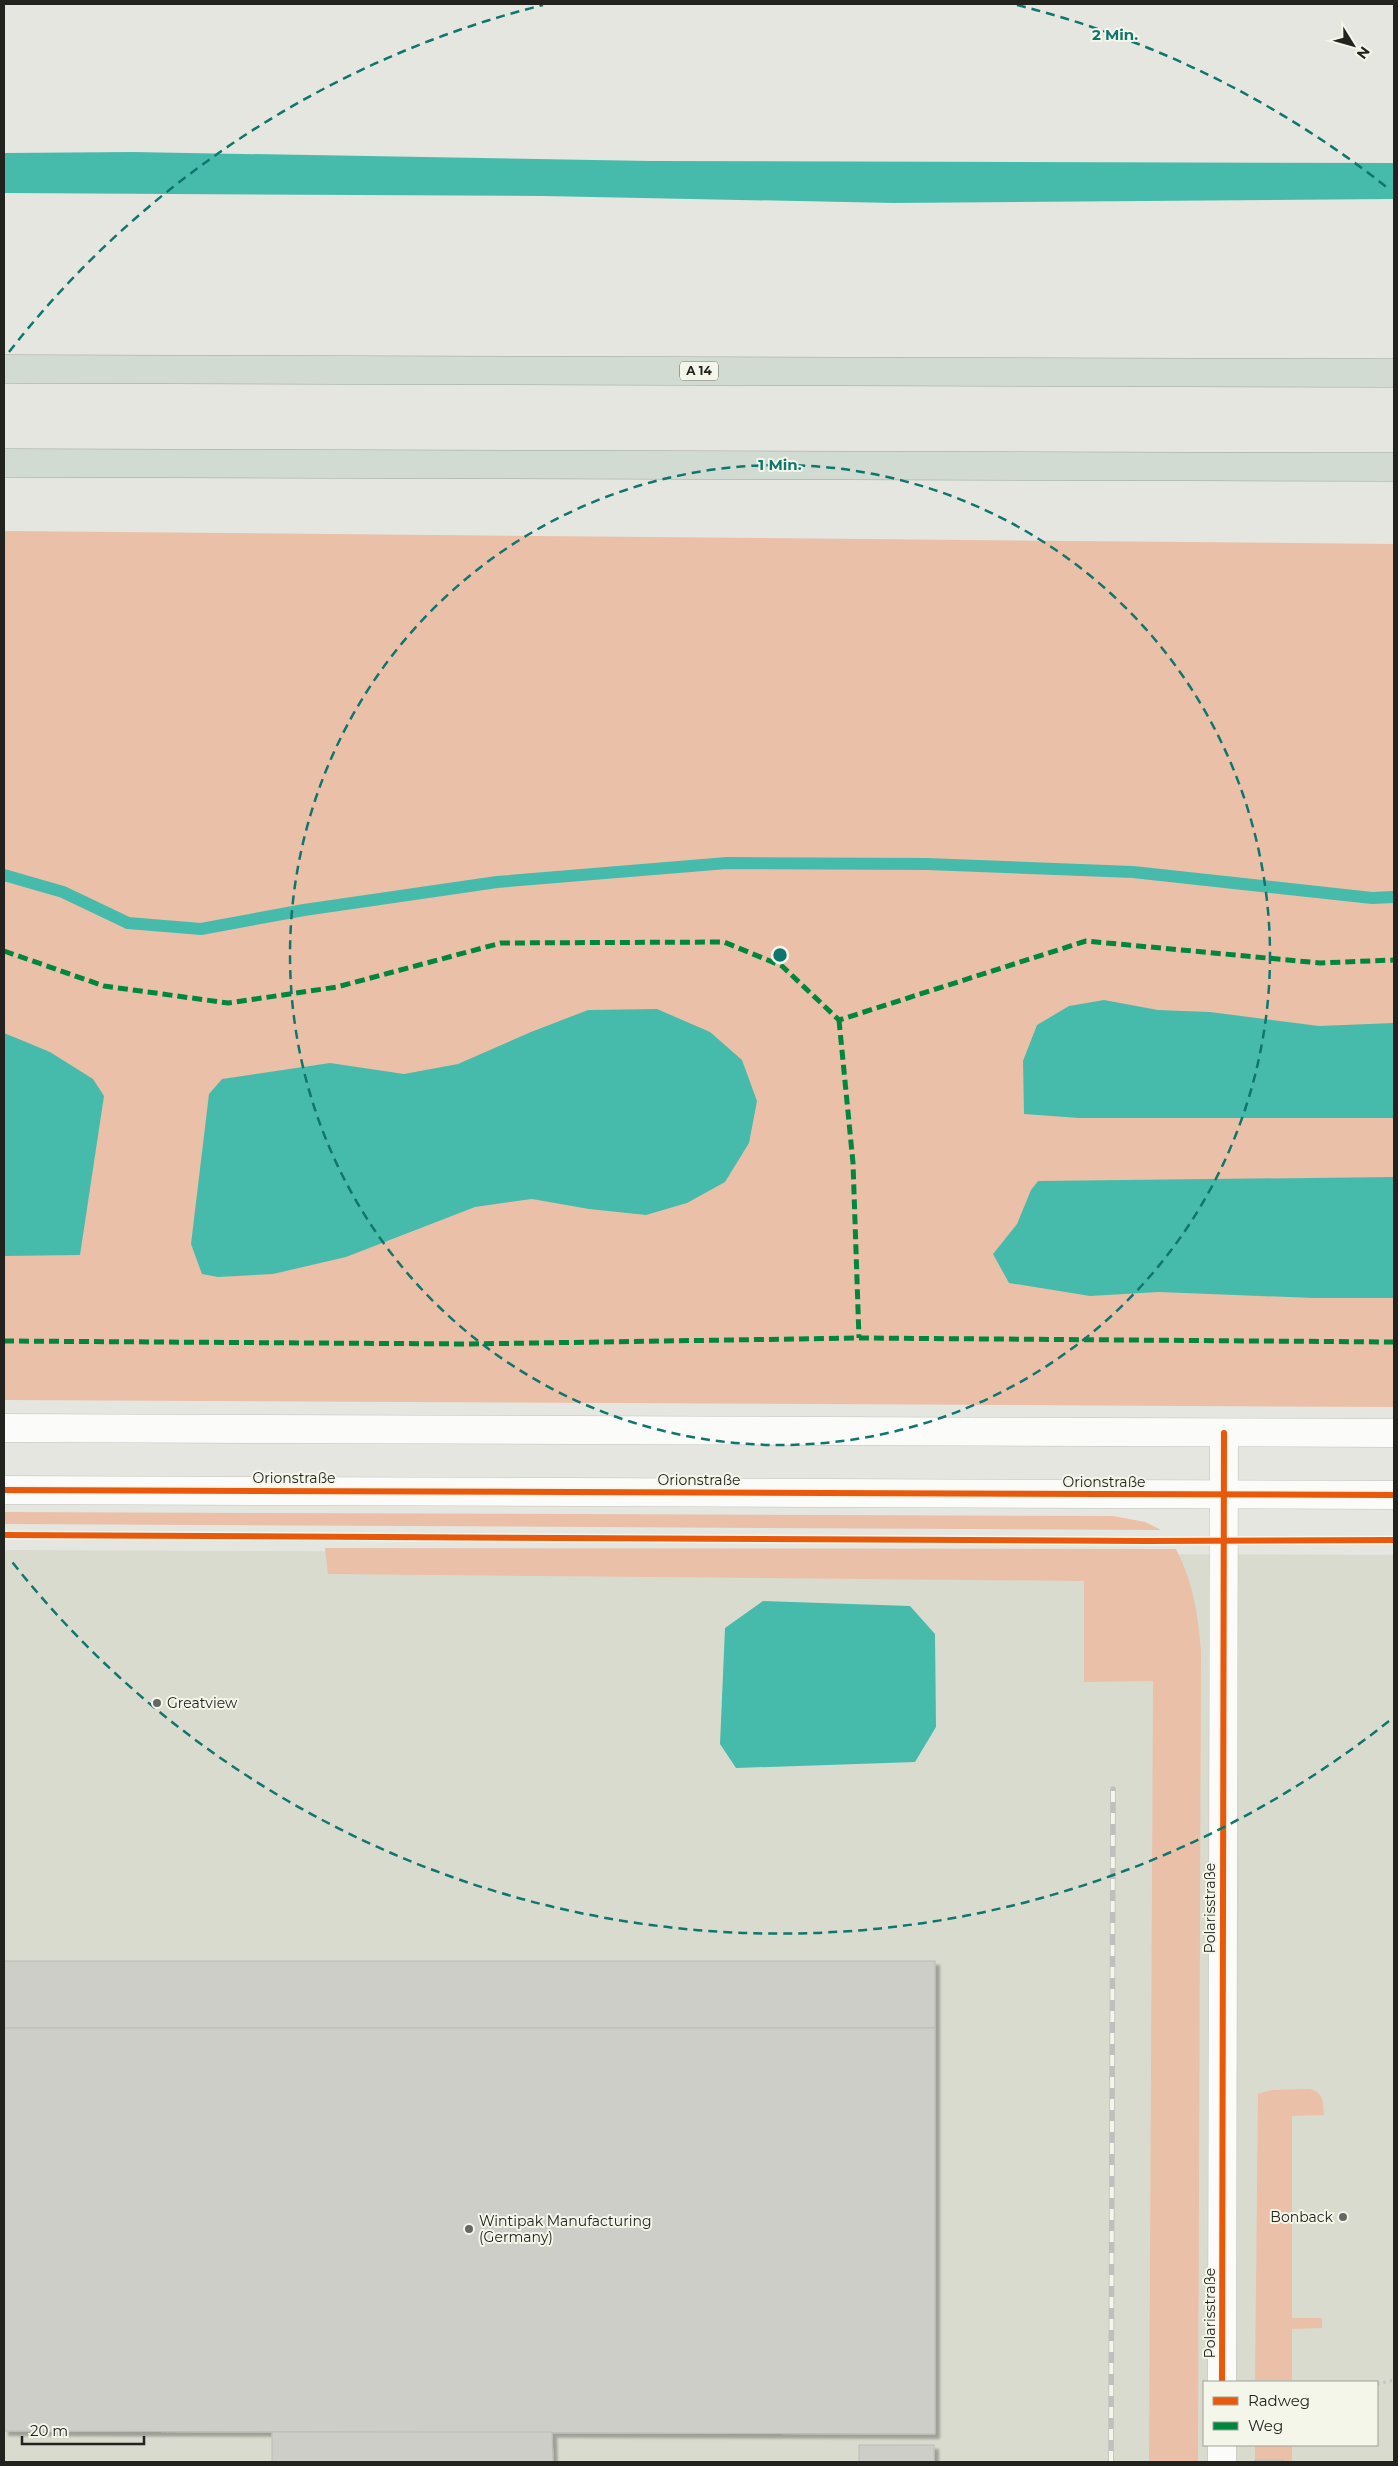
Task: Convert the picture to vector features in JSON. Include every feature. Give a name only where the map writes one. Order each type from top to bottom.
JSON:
[{"type":"highway","name":"A 14","points":[[4,368],[1394,373]]},
{"type":"highway","points":[[4,463],[1394,467]]},
{"type":"street","points":[[4,1428],[1394,1434]]},
{"type":"street","name":"Polarisstraße","points":[[1222,2381],[1224,1433]]},
{"type":"street","name":"Orionstraße","points":[[4,1490],[1394,1495]]},
{"type":"street","points":[[1222,2446],[1222,2462]]},
{"type":"path","points":[[1378,2384],[1394,2380]]},
{"type":"shaded area","points":[[4,531],[1394,544],[1394,1407],[4,1400]]},
{"type":"shaded area","points":[[4,1512],[1113,1516],[1145,1522],[1161,1530],[4,1524]]},
{"type":"shaded area","points":[[325,1548],[1176,1549],[1187,1574],[1194,1598],[1201,1651],[1198,2462],[1149,2462],[1153,1681],[1084,1682],[1084,1581],[328,1574]]},
{"type":"shaded area","points":[[4,1550],[1394,1555],[1394,2462],[4,2462]]},
{"type":"shaded area","points":[[1310,2089],[1320,2096],[1323,2102],[1324,2115],[1292,2116],[1292,2318],[1322,2318],[1322,2328],[1292,2329],[1292,2380],[1255,2380],[1258,2094],[1271,2090]]},
{"type":"shaded area","points":[[1255,2446],[1292,2446],[1292,2462],[1255,2460]]},
{"type":"water","points":[[133,152],[651,161],[1394,163],[1394,199],[894,203],[543,196],[4,193],[4,153]]},
{"type":"water","points":[[1104,1000],[1158,1010],[1210,1012],[1319,1026],[1394,1023],[1394,1118],[1079,1118],[1024,1114],[1023,1061],[1037,1025],[1069,1006]]},
{"type":"water","points":[[657,1009],[710,1032],[742,1060],[757,1101],[749,1143],[725,1182],[687,1203],[646,1215],[589,1209],[532,1199],[475,1207],[346,1257],[273,1274],[218,1277],[202,1274],[191,1244],[209,1094],[222,1079],[330,1063],[404,1074],[458,1064],[531,1032],[588,1010]]},
{"type":"water","points":[[4,1033],[50,1052],[93,1079],[104,1096],[80,1255],[4,1256]]},
{"type":"water","points":[[1394,1177],[1394,1298],[1313,1298],[1159,1292],[1090,1296],[1009,1283],[993,1254],[1017,1224],[1031,1190],[1038,1181]]},
{"type":"water","points":[[763,1601],[910,1606],[935,1634],[936,1727],[915,1762],[736,1768],[720,1744],[725,1628]]},
{"type":"building","points":[[4,1961],[935,1961],[935,2028],[4,2028]]},
{"type":"building","name":"Wintipak Manufacturing (Germany)","points":[[4,2028],[935,2028],[935,2434],[4,2431]]},
{"type":"building","points":[[272,2432],[552,2432],[553,2462],[272,2462]]},
{"type":"building","points":[[859,2445],[934,2445],[934,2462],[859,2462]]},
{"type":"building","points":[[1255,2460],[1283,2460],[1283,2462],[1255,2462]]},
{"type":"waterway","points":[[4,875],[63,892],[128,923],[201,929],[304,910],[497,882],[727,863],[927,864],[1133,872],[1372,898],[1394,897]]},
{"type":"railway","points":[[1111,2462],[1113,1789]]},
{"type":"marked path","points":[[4,951],[104,986],[228,1003],[337,987],[501,943],[724,942],[782,966],[839,1020],[1086,941],[1320,963],[1394,960]]},
{"type":"marked path","points":[[839,1020],[853,1163],[859,1338]]},
{"type":"marked path","points":[[4,1341],[469,1344],[859,1338],[1394,1342]]},
{"type":"cycle path","points":[[1222,2381],[1224,1433]]},
{"type":"cycle path","points":[[4,1490],[1394,1495]]},
{"type":"cycle path","points":[[4,1535],[1146,1541],[1394,1540]]},
{"type":"place","name":"Greatview","points":[[157,1703]]},
{"type":"place","name":"Bonback","points":[[1343,2217]]},
{"type":"place","name":"Wintipak Manufacturing (Germany)","points":[[469,2229]]}]
